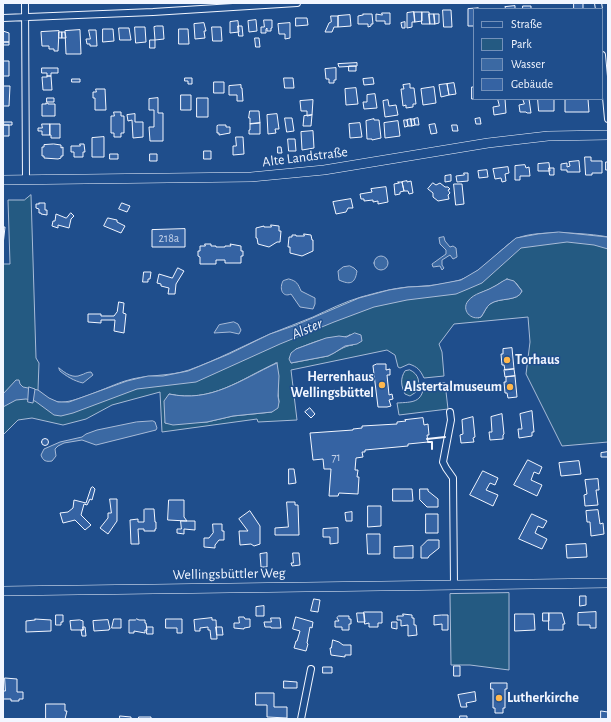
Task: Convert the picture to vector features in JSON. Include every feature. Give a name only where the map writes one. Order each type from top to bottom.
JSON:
[{"type":"main road","name":"Alte Landstraße","points":[[3,180],[251,177],[324,170],[488,143],[548,136],[608,135]]},
{"type":"main road","name":"Wellingsbüttler Weg","points":[[3,591],[608,583]]},
{"type":"street","points":[[25,3],[26,180]]},
{"type":"street","points":[[172,3],[172,11]]},
{"type":"street","points":[[3,18],[172,11],[297,3]]},
{"type":"street","points":[[603,66],[608,119]]},
{"type":"street","points":[[450,412],[443,462],[453,478],[454,585]]},
{"type":"street","points":[[301,719],[311,669]]},
{"type":"green space","points":[[31,195],[36,358],[39,363],[38,390],[47,398],[59,402],[82,398],[118,383],[133,379],[173,374],[189,370],[270,334],[361,297],[397,288],[434,285],[460,280],[468,277],[482,267],[514,240],[522,237],[533,234],[560,233],[588,234],[608,237],[608,442],[562,446],[526,374],[530,342],[528,317],[454,324],[439,344],[442,352],[444,376],[424,378],[415,366],[409,364],[400,368],[398,367],[395,355],[387,350],[291,370],[297,420],[258,422],[257,419],[162,432],[160,392],[112,405],[86,419],[63,425],[32,418],[18,420],[3,435],[3,264],[10,264],[8,200],[24,200]],"holes":[[[504,281],[516,283],[522,291],[517,297],[490,304],[481,317],[478,318],[478,294]],[[350,335],[353,345],[343,348],[328,356],[291,363],[296,349],[328,338]],[[276,363],[278,373],[279,402],[272,412],[233,416],[207,422],[165,423],[169,394],[184,396],[212,393],[237,383]]]},
{"type":"green space","points":[[410,370],[417,376],[419,382],[418,389],[410,396],[405,394],[402,376],[405,371]]},
{"type":"green space","points":[[445,383],[448,409],[399,415],[397,403],[412,402],[419,398],[423,391],[424,385]]},
{"type":"green space","points":[[509,593],[509,670],[470,665],[451,665],[450,594]]},
{"type":"water","name":"Alster","points":[[559,232],[608,237],[608,249],[594,245],[567,242],[521,248],[482,283],[456,294],[407,300],[374,307],[280,344],[196,382],[137,389],[61,416],[54,415],[35,401],[26,399],[16,400],[3,407],[3,394],[16,380],[19,380],[23,387],[38,390],[49,398],[58,402],[69,402],[127,381],[148,376],[163,376],[188,371],[229,354],[270,334],[296,325],[359,298],[389,290],[429,286],[461,280],[478,270],[516,238]]},
{"type":"water","points":[[444,237],[445,241],[450,247],[453,246],[456,248],[457,257],[453,259],[450,255],[442,260],[442,265],[444,268],[442,270],[440,266],[433,267],[432,264],[446,254],[446,250],[440,244],[439,238]]},
{"type":"water","points":[[381,256],[386,258],[388,263],[386,268],[381,270],[376,268],[374,263],[376,258]]},
{"type":"water","points":[[350,266],[357,271],[355,279],[349,283],[339,280],[338,271],[343,267]]},
{"type":"water","points":[[289,279],[297,283],[301,291],[315,298],[313,309],[300,307],[291,294],[285,295],[282,292],[281,287],[283,281]]},
{"type":"water","points":[[507,279],[514,281],[522,291],[517,297],[490,304],[481,317],[477,318],[468,314],[466,311],[466,304],[470,298]]},
{"type":"water","points":[[234,322],[238,324],[241,330],[239,334],[230,332],[214,333],[219,325]]},
{"type":"water","points":[[355,333],[361,335],[362,341],[357,344],[345,346],[328,356],[291,363],[289,359],[291,353],[296,349],[326,338],[339,336],[346,337]]},
{"type":"water","points":[[277,363],[279,376],[279,402],[278,408],[272,412],[233,416],[207,422],[173,425],[165,423],[164,401],[169,394],[184,396],[212,393],[238,383]]},
{"type":"water","points":[[59,368],[72,376],[78,376],[91,372],[93,375],[83,383],[76,381],[60,371]]},
{"type":"water","points":[[136,422],[155,422],[157,428],[156,430],[96,445],[82,440],[64,443],[55,449],[56,456],[52,461],[45,461],[41,455],[44,449],[60,442],[82,437],[97,430]]},
{"type":"pier","points":[[29,387],[35,389],[33,403],[28,402]]},
{"type":"building","points":[[574,3],[583,3],[583,8],[574,8]]},
{"type":"building","points":[[515,6],[515,8],[506,8]]},
{"type":"building","points":[[523,6],[531,6],[531,8],[523,8]]},
{"type":"building","points":[[473,8],[473,26],[468,26],[468,9]]},
{"type":"building","points":[[443,10],[451,10],[452,27],[444,27]]},
{"type":"building","points":[[414,12],[422,12],[422,21],[415,22]]},
{"type":"building","points":[[414,12],[415,22],[412,22],[412,27],[407,28],[407,13]]},
{"type":"building","points":[[422,12],[429,12],[430,24],[422,24]]},
{"type":"building","points":[[382,13],[390,13],[390,24],[385,24],[385,21],[376,21],[376,14],[382,15]]},
{"type":"building","points":[[363,14],[372,14],[373,24],[371,24],[371,26],[368,27],[368,24],[358,24],[358,16]]},
{"type":"building","points":[[429,14],[434,14],[435,24],[430,24]]},
{"type":"building","points":[[434,14],[439,14],[439,23],[435,24]]},
{"type":"building","points":[[350,15],[351,26],[338,27],[338,16]]},
{"type":"building","points":[[331,16],[338,16],[338,27],[334,27],[332,32],[325,32],[329,23],[331,22]]},
{"type":"building","points":[[296,18],[307,18],[308,25],[296,26]]},
{"type":"building","points":[[256,20],[257,31],[249,32],[248,21]]},
{"type":"building","points":[[264,20],[272,20],[272,28],[271,31],[267,31],[267,28],[266,33],[261,33],[261,27],[264,27]]},
{"type":"building","points":[[238,21],[239,32],[230,33],[230,22]]},
{"type":"building","points":[[405,22],[405,28],[402,28],[401,23]]},
{"type":"building","points":[[204,23],[206,31],[204,31],[205,38],[195,39],[194,24]]},
{"type":"building","points":[[290,23],[290,38],[285,39],[285,34],[279,34],[278,24]]},
{"type":"building","points":[[163,26],[164,39],[155,40],[154,27]]},
{"type":"building","points":[[238,26],[242,26],[243,36],[239,36]]},
{"type":"building","points":[[135,27],[145,27],[146,42],[136,43]]},
{"type":"building","points":[[212,27],[221,27],[222,41],[213,41]]},
{"type":"building","points":[[119,28],[129,28],[131,40],[120,40]]},
{"type":"building","points":[[103,29],[113,29],[114,41],[103,42]]},
{"type":"building","points":[[179,29],[188,29],[189,44],[179,44]]},
{"type":"building","points":[[80,30],[81,54],[66,54],[65,31]]},
{"type":"building","points":[[89,30],[96,30],[97,46],[90,46],[90,44],[87,44],[86,39],[90,39]]},
{"type":"building","points":[[3,31],[9,33],[9,42],[3,42]]},
{"type":"building","points":[[59,31],[58,51],[49,49],[49,46],[42,46],[41,32]]},
{"type":"building","points":[[59,32],[62,32],[62,38],[59,38]]},
{"type":"building","points":[[62,32],[65,32],[66,38],[62,38]]},
{"type":"building","points":[[255,38],[259,38],[260,47],[256,47]]},
{"type":"building","points":[[150,40],[155,40],[155,48],[150,48]]},
{"type":"building","points":[[3,42],[9,42],[9,45],[3,45]]},
{"type":"building","points":[[3,61],[9,61],[9,76],[3,76]]},
{"type":"building","points":[[357,63],[357,66],[339,67],[338,64]]},
{"type":"building","points":[[349,66],[356,66],[356,71],[349,71]]},
{"type":"building","points":[[42,68],[58,68],[58,73],[51,73],[51,76],[47,76],[47,73],[42,73]]},
{"type":"building","points":[[336,68],[336,80],[334,80],[334,83],[329,83],[329,79],[326,79],[325,69]]},
{"type":"building","points":[[51,76],[52,90],[43,90],[42,77]]},
{"type":"building","points":[[185,78],[192,78],[192,84],[188,84],[188,81],[185,81]]},
{"type":"building","points":[[284,78],[293,78],[294,88],[285,88]]},
{"type":"building","points":[[373,78],[374,84],[364,85],[363,79]]},
{"type":"building","points":[[72,79],[80,79],[80,82],[72,82]]},
{"type":"building","points":[[214,82],[224,82],[224,93],[214,93]]},
{"type":"building","points":[[454,83],[456,94],[449,95],[447,84]]},
{"type":"building","points":[[410,84],[410,88],[414,88],[416,104],[413,104],[413,107],[406,108],[406,105],[403,106],[401,89],[404,89],[403,85]]},
{"type":"building","points":[[447,84],[449,95],[441,97],[439,85]]},
{"type":"building","points":[[241,85],[243,101],[237,101],[237,95],[229,95],[229,86]]},
{"type":"building","points":[[3,86],[10,86],[9,106],[3,106]]},
{"type":"building","points":[[434,87],[436,103],[423,105],[421,89]]},
{"type":"building","points":[[472,87],[473,87],[473,99]]},
{"type":"building","points":[[356,88],[358,104],[346,105],[345,89]]},
{"type":"building","points":[[96,89],[105,89],[106,110],[95,110],[95,98],[93,98],[93,92],[96,92]]},
{"type":"building","points":[[375,94],[377,108],[364,109],[363,102],[367,102],[367,95]]},
{"type":"building","points":[[181,95],[191,95],[191,110],[181,110]]},
{"type":"building","points":[[47,98],[54,98],[54,102],[47,102]]},
{"type":"building","points":[[158,98],[158,113],[163,113],[163,141],[150,141],[149,127],[154,127],[154,110],[149,110],[149,99]]},
{"type":"building","points":[[197,98],[208,98],[208,117],[197,117]]},
{"type":"building","points":[[313,100],[312,115],[307,116],[307,111],[301,111],[300,101]]},
{"type":"building","points":[[388,100],[389,106],[396,105],[398,115],[385,117],[383,101]]},
{"type":"building","points":[[498,100],[505,100],[506,113],[494,115],[493,107],[499,106]]},
{"type":"building","points":[[523,100],[529,100],[531,113],[520,112],[519,105],[524,104]]},
{"type":"building","points":[[538,100],[554,100],[554,111],[539,111]]},
{"type":"building","points":[[565,100],[588,100],[589,112],[565,112]]},
{"type":"building","points":[[42,104],[55,104],[55,116],[42,116]]},
{"type":"building","points":[[250,111],[259,111],[260,123],[250,124]]},
{"type":"building","points":[[114,112],[121,112],[121,116],[124,116],[124,133],[121,133],[121,137],[114,137],[114,133],[111,133],[111,116],[114,116]]},
{"type":"building","points":[[135,114],[135,122],[143,122],[143,137],[133,138],[132,120],[128,121],[127,115]]},
{"type":"building","points":[[277,114],[279,129],[275,129],[276,133],[268,134],[267,115]]},
{"type":"building","points":[[312,115],[311,126],[303,126],[304,116]]},
{"type":"building","points":[[285,118],[292,118],[294,131],[287,132]]},
{"type":"building","points":[[418,118],[419,125],[415,125],[414,119]]},
{"type":"building","points":[[480,118],[481,124],[476,124],[475,119]]},
{"type":"building","points":[[374,119],[379,120],[381,138],[372,140],[367,139],[366,121]]},
{"type":"building","points":[[411,119],[412,126],[408,126],[407,120]]},
{"type":"building","points":[[411,119],[414,119],[415,125],[412,126]]},
{"type":"building","points":[[404,120],[407,120],[408,126],[405,127]]},
{"type":"building","points":[[398,121],[400,136],[385,138],[384,123]]},
{"type":"building","points":[[4,122],[12,122],[12,125],[4,125]]},
{"type":"building","points":[[260,123],[260,134],[249,134],[250,124]]},
{"type":"building","points":[[360,123],[362,137],[350,138],[349,124]]},
{"type":"building","points":[[3,124],[9,125],[9,136],[3,136]]},
{"type":"building","points":[[42,124],[50,124],[50,135],[42,135],[42,131],[38,131],[38,128],[42,128]]},
{"type":"building","points":[[50,124],[60,124],[60,138],[51,138]]},
{"type":"building","points":[[435,124],[437,133],[431,134],[429,125]]},
{"type":"building","points":[[226,125],[226,127],[230,127],[230,133],[219,135],[219,133],[217,133],[217,126]]},
{"type":"building","points":[[452,125],[457,125],[458,131],[453,131]]},
{"type":"building","points":[[313,131],[314,148],[302,150],[301,132]]},
{"type":"building","points":[[104,137],[104,157],[92,157],[92,138]]},
{"type":"building","points":[[236,137],[243,137],[244,154],[233,155],[233,146],[236,146]]},
{"type":"building","points":[[288,139],[295,139],[296,151],[289,151]]},
{"type":"building","points":[[80,144],[84,144],[85,152],[83,152],[83,157],[74,157],[74,152],[71,152],[71,146],[80,146]]},
{"type":"building","points":[[44,145],[61,145],[61,148],[63,147],[63,156],[58,159],[44,158],[44,156],[42,156],[42,147],[44,147]]},
{"type":"building","points":[[278,147],[281,147],[282,153],[278,153]]},
{"type":"building","points":[[204,151],[211,151],[211,159],[204,159]]},
{"type":"building","points":[[110,154],[118,154],[118,159],[110,159]]},
{"type":"building","points":[[150,154],[157,154],[157,161],[150,161]]},
{"type":"building","points":[[585,157],[591,157],[591,161],[602,161],[602,173],[592,173],[592,175],[586,175]]},
{"type":"building","points":[[579,161],[580,172],[567,172],[567,170],[561,170],[561,164],[567,163],[567,167],[570,166],[569,162]]},
{"type":"building","points":[[606,162],[608,162],[608,170],[606,170]]},
{"type":"building","points":[[549,163],[550,171],[538,171],[538,164]]},
{"type":"building","points":[[525,165],[526,168],[529,167],[530,176],[520,176],[520,180],[515,180],[515,166]]},
{"type":"building","points":[[508,167],[509,173],[505,174],[506,181],[502,182],[501,178],[495,179],[493,169]]},
{"type":"building","points":[[549,168],[554,168],[554,175],[550,175]]},
{"type":"building","points":[[487,170],[488,177],[479,178],[478,171]]},
{"type":"building","points":[[464,173],[468,173],[468,181],[457,182],[456,176],[464,175]]},
{"type":"building","points":[[451,175],[451,181],[445,182],[445,176]]},
{"type":"building","points":[[411,181],[413,193],[409,194],[408,191],[404,191],[402,182]]},
{"type":"building","points":[[398,182],[402,182],[404,191],[395,195],[394,184],[399,183]]},
{"type":"building","points":[[433,183],[436,185],[440,183],[450,189],[448,190],[450,193],[448,195],[449,199],[438,201],[433,197],[433,193],[428,189]]},
{"type":"building","points":[[454,184],[462,184],[464,204],[456,205]]},
{"type":"building","points":[[386,187],[388,202],[378,204],[378,201],[364,201],[364,199],[361,199],[360,194],[372,192],[371,189]]},
{"type":"building","points":[[351,199],[353,208],[348,208],[346,212],[336,214],[333,202]]},
{"type":"building","points":[[45,203],[47,215],[39,213],[39,209],[36,208],[36,204]]},
{"type":"building","points":[[122,203],[130,206],[127,212],[119,209]]},
{"type":"building","points":[[71,213],[74,216],[71,219],[69,228],[58,225],[58,228],[52,226],[53,221],[55,221],[56,214],[66,218]]},
{"type":"building","points":[[108,218],[117,220],[117,222],[125,226],[121,233],[104,226]]},
{"type":"building","points":[[271,225],[279,226],[279,231],[281,231],[280,242],[277,242],[269,247],[258,244],[256,238],[256,228],[264,226],[271,227]]},
{"type":"building","points":[[3,227],[5,227],[3,245]]},
{"type":"building","points":[[185,229],[185,247],[152,247],[152,230]]},
{"type":"building","points":[[304,234],[311,235],[313,240],[313,251],[302,256],[290,253],[290,247],[288,247],[289,237],[292,237],[292,235],[304,236]]},
{"type":"building","points":[[205,244],[211,244],[211,246],[216,247],[231,246],[230,244],[241,246],[243,256],[241,256],[241,263],[225,263],[225,260],[216,260],[216,264],[200,264],[198,251],[200,251],[200,246],[205,246]]},
{"type":"building","points":[[178,268],[184,271],[176,284],[175,294],[168,294],[169,288],[161,286],[161,284],[157,283],[159,274],[172,278]]},
{"type":"building","points":[[144,272],[151,272],[148,282],[143,282]]},
{"type":"building","points":[[119,302],[124,303],[123,313],[126,314],[124,333],[114,331],[115,320],[101,320],[101,323],[88,322],[88,314],[114,316],[117,312]]},
{"type":"building","name":"Torhaus","points":[[512,348],[514,369],[505,370],[504,365],[502,365],[501,354],[503,354],[503,349]]},
{"type":"building","name":"Herrenhaus Wellingsbüttel","points":[[377,364],[386,364],[386,370],[390,369],[390,375],[387,375],[389,395],[392,394],[393,399],[389,400],[391,406],[378,407],[373,366]]},
{"type":"building","points":[[514,369],[515,376],[505,377],[504,370]]},
{"type":"building","name":"Alstertalmuseum","points":[[515,376],[517,397],[508,398],[507,393],[505,393],[504,382],[506,382],[506,377]]},
{"type":"building","points":[[310,408],[315,414],[311,418],[305,412]]},
{"type":"building","points":[[532,411],[534,432],[532,432],[532,436],[519,438],[518,429],[522,429],[520,414]]},
{"type":"building","points":[[502,414],[503,439],[490,440],[489,432],[492,432],[491,417]]},
{"type":"building","points":[[473,417],[474,442],[461,443],[460,435],[463,434],[462,420]]},
{"type":"building","points":[[423,418],[424,425],[428,424],[428,442],[408,444],[408,446],[365,450],[365,452],[362,452],[363,457],[356,458],[355,470],[358,470],[357,477],[359,477],[358,494],[339,493],[338,496],[329,496],[331,469],[324,469],[323,459],[313,460],[310,433],[353,430],[362,428],[362,426],[397,424],[397,422],[406,421],[405,420]]},
{"type":"building","points":[[45,439],[48,442],[45,445],[42,442]]},
{"type":"building","points":[[608,452],[608,457],[601,457],[601,453]]},
{"type":"building","points":[[528,460],[542,467],[539,474],[534,472],[531,480],[542,485],[537,496],[514,485]]},
{"type":"building","points":[[579,461],[581,474],[561,476],[559,463]]},
{"type":"building","points":[[289,469],[294,469],[296,483],[289,484]]},
{"type":"building","points":[[483,471],[498,478],[495,485],[490,483],[486,490],[498,495],[493,506],[470,495]]},
{"type":"building","points":[[598,479],[599,490],[596,490],[598,505],[585,506],[584,495],[587,494],[585,480]]},
{"type":"building","points":[[93,487],[95,489],[92,500],[90,499],[87,505],[84,504],[81,515],[91,525],[85,530],[75,520],[63,523],[60,513],[68,512],[73,508],[74,500],[86,503],[91,488]]},
{"type":"building","points":[[393,489],[412,489],[413,501],[393,501]]},
{"type":"building","points":[[420,489],[428,489],[428,491],[438,499],[438,507],[427,507],[420,500]]},
{"type":"building","points":[[110,499],[117,499],[117,521],[108,534],[100,528],[108,518],[108,513],[111,513]]},
{"type":"building","points":[[169,500],[184,500],[184,517],[187,521],[168,520]]},
{"type":"building","points":[[287,502],[295,502],[295,505],[298,505],[299,535],[275,535],[275,528],[288,527]]},
{"type":"building","points":[[368,506],[381,506],[381,526],[368,527]]},
{"type":"building","points":[[145,509],[154,509],[156,529],[155,531],[144,531],[144,529],[138,529],[139,544],[131,544],[130,520],[138,519],[138,522],[144,522]]},
{"type":"building","points":[[598,510],[600,524],[603,523],[604,534],[591,536],[590,522],[587,522],[586,511]]},
{"type":"building","points":[[250,511],[260,526],[260,544],[254,546],[251,544],[240,545],[239,531],[248,531],[239,519]]},
{"type":"building","points":[[352,512],[352,521],[346,521],[345,513]]},
{"type":"building","points":[[426,514],[438,514],[438,533],[426,533]]},
{"type":"building","points":[[532,514],[547,521],[543,528],[538,526],[535,533],[547,539],[542,549],[519,539]]},
{"type":"building","points":[[181,521],[195,521],[195,530],[184,529],[184,534],[177,533],[177,529],[181,529]]},
{"type":"building","points":[[213,524],[222,524],[224,540],[219,540],[215,545],[215,548],[204,547],[204,538],[209,538],[213,533]]},
{"type":"building","points":[[338,528],[338,543],[330,544],[330,537],[323,537],[323,529]]},
{"type":"building","points":[[367,534],[380,534],[380,554],[368,554]]},
{"type":"building","points":[[428,540],[439,540],[439,548],[428,558],[421,558],[421,547]]},
{"type":"building","points":[[586,544],[587,557],[567,558],[566,545]]},
{"type":"building","points":[[413,546],[413,558],[394,558],[394,547]]},
{"type":"building","points":[[267,553],[267,567],[261,567],[260,554]]},
{"type":"building","points":[[293,553],[299,553],[300,565],[292,566],[291,563],[293,563]]},
{"type":"building","points":[[580,596],[586,596],[586,605],[580,606]]},
{"type":"building","points":[[314,599],[320,600],[318,612],[311,611]]},
{"type":"building","points":[[264,606],[264,616],[256,616],[256,607]]},
{"type":"building","points":[[364,612],[382,612],[382,623],[378,623],[378,627],[369,627],[369,623],[365,624]]},
{"type":"building","points":[[596,612],[596,628],[590,628],[590,625],[578,625],[578,613]]},
{"type":"building","points":[[357,613],[364,613],[365,622],[358,622]]},
{"type":"building","points":[[543,613],[549,613],[549,621],[543,621]]},
{"type":"building","points":[[549,613],[562,613],[565,624],[563,624],[563,630],[549,630]]},
{"type":"building","points":[[403,614],[412,615],[412,618],[414,618],[414,625],[416,625],[417,635],[408,636],[408,625],[401,626],[401,620],[397,620],[397,616],[403,616]]},
{"type":"building","points":[[515,614],[534,614],[535,630],[515,631]]},
{"type":"building","points":[[56,615],[63,615],[63,622],[61,622],[61,625],[56,625]]},
{"type":"building","points":[[448,615],[448,630],[442,630],[442,624],[434,625],[434,616]]},
{"type":"building","points":[[339,616],[349,616],[349,619],[351,619],[351,624],[349,624],[349,630],[342,630],[342,627],[335,627],[335,621],[339,621],[337,618]]},
{"type":"building","points":[[239,617],[250,619],[250,627],[244,629],[234,628],[234,623],[239,623]]},
{"type":"building","points":[[296,617],[313,622],[312,628],[310,627],[306,651],[294,648],[300,631],[293,629]]},
{"type":"building","points":[[212,618],[212,620],[216,620],[217,639],[211,639],[210,630],[208,630],[208,627],[200,628],[200,631],[195,631],[194,620]]},
{"type":"building","points":[[271,618],[280,618],[281,628],[265,627],[264,622],[271,622]]},
{"type":"building","points":[[35,619],[51,620],[51,631],[26,632],[26,621]]},
{"type":"building","points":[[114,619],[121,619],[121,628],[112,628]]},
{"type":"building","points":[[166,619],[182,619],[182,633],[177,633],[177,628],[166,628]]},
{"type":"building","points":[[108,620],[109,630],[94,631],[93,621]]},
{"type":"building","points":[[129,620],[145,620],[147,630],[145,630],[145,633],[134,631],[134,633],[129,633]]},
{"type":"building","points":[[70,621],[83,621],[83,630],[71,630]]},
{"type":"building","points":[[392,622],[397,622],[397,629],[392,628]]},
{"type":"building","points":[[83,627],[85,627],[86,636],[82,636],[81,630],[83,630]]},
{"type":"building","points":[[147,627],[153,627],[153,634],[147,634]]},
{"type":"building","points":[[216,627],[222,627],[223,635],[217,635]]},
{"type":"building","points":[[333,640],[343,645],[351,645],[351,655],[345,655],[345,657],[331,655],[330,648]]},
{"type":"building","points":[[454,666],[460,666],[460,676],[454,676]]},
{"type":"building","points":[[323,667],[332,667],[332,673],[323,673]]},
{"type":"building","points":[[5,678],[17,679],[17,692],[23,692],[23,699],[19,699],[19,701],[11,701],[11,699],[3,699],[3,691],[5,691]]},
{"type":"building","points":[[284,681],[297,682],[297,688],[284,688]]},
{"type":"building","name":"Lutherkirche","points":[[491,683],[507,683],[507,689],[505,689],[505,708],[503,708],[503,713],[495,713],[495,708],[493,708],[493,689],[491,689]]},
{"type":"building","points":[[475,692],[476,701],[466,703],[467,707],[461,707],[458,695]]},
{"type":"building","points":[[256,693],[274,693],[274,707],[287,707],[287,718],[267,717],[267,705],[256,705]]},
{"type":"building","points":[[46,704],[65,704],[65,711],[67,711],[65,719],[46,719]]},
{"type":"building","points":[[601,711],[608,712],[608,719],[601,719]]},
{"type":"building","points":[[120,716],[131,717],[131,719],[120,719]]},
{"type":"building","points":[[460,716],[467,716],[467,719],[460,719]]},
{"type":"building","points":[[139,717],[151,717],[151,719],[139,719]]},
{"type":"wall","points":[[427,439],[445,437]]},
{"type":"wall","points":[[428,442],[432,442],[432,449]]},
{"type":"place","name":"Torhaus","points":[[507,360]]},
{"type":"place","name":"Herrenhaus Wellingsbüttel","points":[[382,385]]},
{"type":"place","name":"Alstertalmuseum","points":[[510,387]]},
{"type":"place","name":"Lutherkirche","points":[[499,698]]}]
